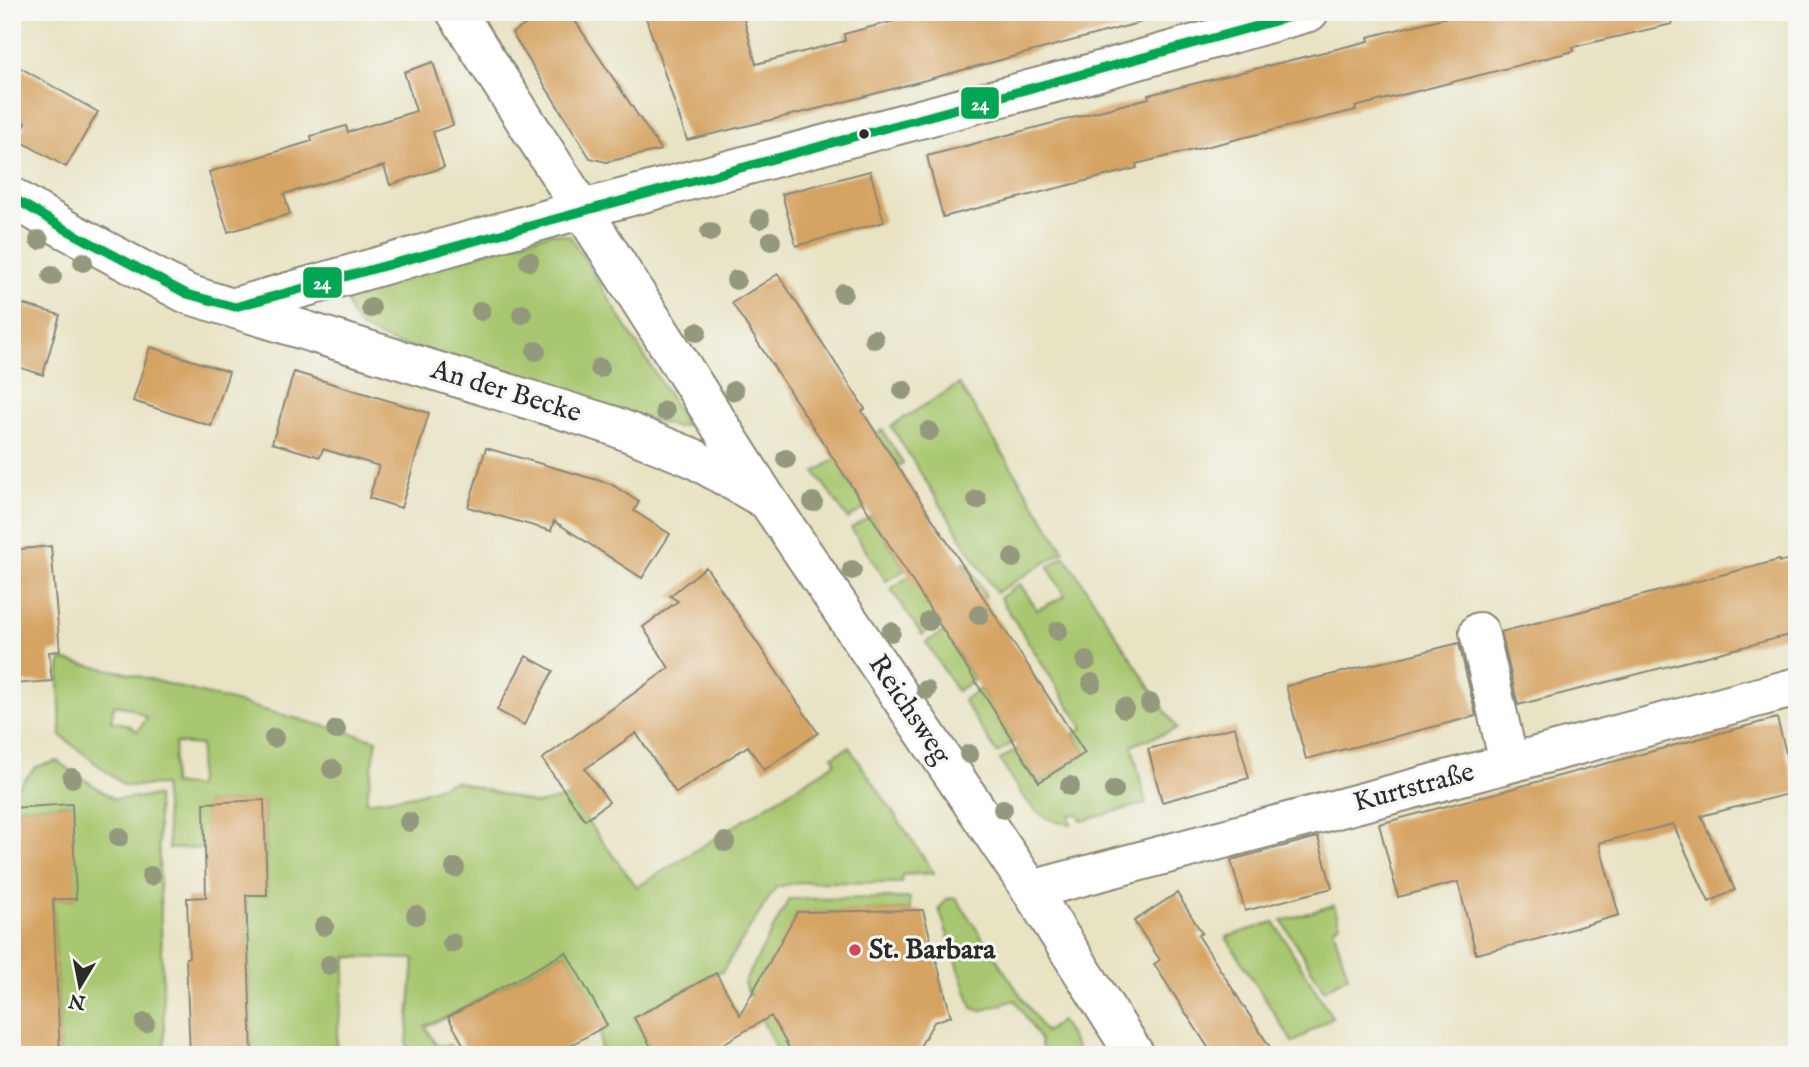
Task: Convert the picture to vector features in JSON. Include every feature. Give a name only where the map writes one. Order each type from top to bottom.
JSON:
[{"type":"street","name":"Reichsweg","points":[[456,12],[768,501],[1031,890],[1135,1055]]},
{"type":"street","points":[[235,307],[583,209],[1309,12]]},
{"type":"street","name":"An der Becke","points":[[12,197],[63,228],[187,294],[611,425],[693,458],[768,501]]},
{"type":"street","points":[[1479,632],[1509,763]]},
{"type":"street","name":"Kurtstraße","points":[[1031,890],[1797,687]]},
{"type":"green space","points":[[551,233],[570,236],[687,425],[675,427],[391,342],[364,330],[351,313],[345,292]]},
{"type":"green space","points":[[959,384],[1064,551],[996,593],[891,426]]},
{"type":"green space","points":[[882,430],[903,463],[899,466],[885,446],[844,474],[865,508],[848,519],[815,472]]},
{"type":"green space","points":[[871,516],[905,570],[886,581],[851,528]]},
{"type":"green space","points":[[1065,556],[1177,729],[1132,745],[1146,803],[1082,821],[1078,814],[1069,815],[1071,824],[1046,818],[1037,811],[1020,793],[1000,760],[1018,748],[1039,782],[1085,753],[1073,734],[1083,728],[1000,598],[1020,584],[1037,610],[1065,596],[1048,567]]},
{"type":"green space","points":[[967,562],[986,596],[922,635],[891,589],[909,576],[974,583],[962,564]]},
{"type":"green space","points":[[954,626],[971,635],[953,646],[974,680],[957,691],[926,642]]},
{"type":"green space","points":[[61,660],[123,672],[377,740],[366,802],[415,795],[455,781],[536,804],[569,797],[637,887],[835,763],[833,756],[849,747],[934,873],[902,875],[901,883],[802,882],[776,887],[722,972],[634,1018],[656,1055],[600,1055],[601,1030],[578,993],[586,988],[566,952],[448,1017],[425,1026],[436,1045],[450,1045],[455,1055],[406,1055],[414,959],[347,957],[335,1055],[252,1055],[246,895],[267,895],[264,801],[205,803],[206,848],[169,849],[163,785],[125,786],[61,736]],"holes":[[[114,705],[131,708],[147,718],[137,731],[129,725],[111,721]],[[175,743],[201,745],[197,787],[172,784]]]},
{"type":"green space","points":[[980,689],[1014,742],[997,753],[963,700]]},
{"type":"green space","points":[[57,761],[114,799],[157,796],[165,1055],[60,1055],[53,899],[75,899],[71,804],[12,808],[12,793],[36,767]]},
{"type":"green space","points":[[910,898],[910,910],[797,913],[793,1055],[779,1055],[744,983],[789,899]]},
{"type":"green space","points":[[956,898],[1045,1032],[1061,1021],[1081,1055],[1043,1055],[1040,1040],[1015,1000],[981,1011],[972,1008],[939,909],[947,899]]},
{"type":"green space","points":[[1334,905],[1340,924],[1333,928],[1348,976],[1324,990],[1282,921]]},
{"type":"green space","points":[[1274,922],[1332,1017],[1293,1043],[1226,937]]},
{"type":"building","points":[[545,12],[569,12],[661,150],[606,162],[590,158],[512,33]]},
{"type":"building","points":[[644,12],[742,12],[756,64],[845,41],[844,34],[928,12],[1141,12],[1142,22],[825,107],[687,140]]},
{"type":"building","points":[[1467,12],[1671,12],[1672,24],[1573,47],[1574,51],[1355,107],[1356,110],[1136,164],[1137,168],[943,217],[927,156],[1149,98],[1148,95],[1369,41],[1368,37]]},
{"type":"building","points":[[433,62],[453,125],[433,132],[444,167],[390,185],[384,166],[284,194],[290,214],[228,232],[209,172],[312,141],[311,136],[346,126],[348,132],[416,111],[404,72]]},
{"type":"building","points":[[12,63],[98,112],[66,167],[17,139],[26,123],[12,115]]},
{"type":"building","points":[[870,171],[884,222],[796,246],[782,194]]},
{"type":"building","points":[[778,274],[865,409],[862,411],[1085,753],[1039,782],[732,303]]},
{"type":"building","points":[[12,301],[60,315],[43,375],[12,365]]},
{"type":"building","points":[[150,347],[229,372],[211,426],[133,401]]},
{"type":"building","points":[[294,372],[429,413],[401,508],[369,498],[379,466],[323,449],[320,457],[272,443]]},
{"type":"building","points":[[486,448],[611,484],[639,502],[634,511],[670,534],[642,578],[554,521],[551,531],[468,507]]},
{"type":"building","points":[[51,546],[60,651],[49,652],[52,681],[12,684],[12,550]]},
{"type":"building","points":[[1797,557],[1797,633],[1518,705],[1501,632]]},
{"type":"building","points":[[706,567],[818,733],[764,770],[748,746],[676,793],[636,733],[585,769],[609,802],[585,820],[542,759],[669,668],[643,627],[678,601],[670,596]]},
{"type":"building","points":[[1459,643],[1476,716],[1306,759],[1286,686]]},
{"type":"building","points":[[526,656],[553,671],[524,725],[497,710]]},
{"type":"building","points":[[1777,718],[1796,792],[1701,816],[1735,890],[1709,902],[1673,824],[1599,843],[1619,915],[1538,939],[1476,954],[1458,882],[1398,897],[1379,824]]},
{"type":"building","points":[[1235,727],[1249,778],[1162,802],[1148,749]]},
{"type":"building","points":[[264,800],[267,895],[246,895],[252,1055],[190,1055],[186,958],[189,957],[187,898],[206,897],[204,803]]},
{"type":"building","points":[[72,804],[76,899],[53,899],[60,1055],[12,1055],[12,808]]},
{"type":"building","points":[[1318,837],[1332,888],[1245,911],[1231,860]]},
{"type":"building","points":[[1177,893],[1202,933],[1198,935],[1275,1055],[1213,1055],[1154,964],[1160,960],[1134,921]]},
{"type":"building","name":"St. Barbara","points":[[923,910],[951,1016],[934,1022],[915,1055],[793,1055],[771,1016],[721,1045],[727,1055],[656,1055],[634,1018],[716,973],[740,1015],[797,912]]},
{"type":"building","points":[[566,952],[607,1025],[553,1055],[469,1055],[448,1017]]},
{"type":"transit line","name":"24","points":[[12,197],[63,228],[187,294],[235,307],[1308,12]]},
{"type":"place","name":"St. Barbara","points":[[855,950]]}]
